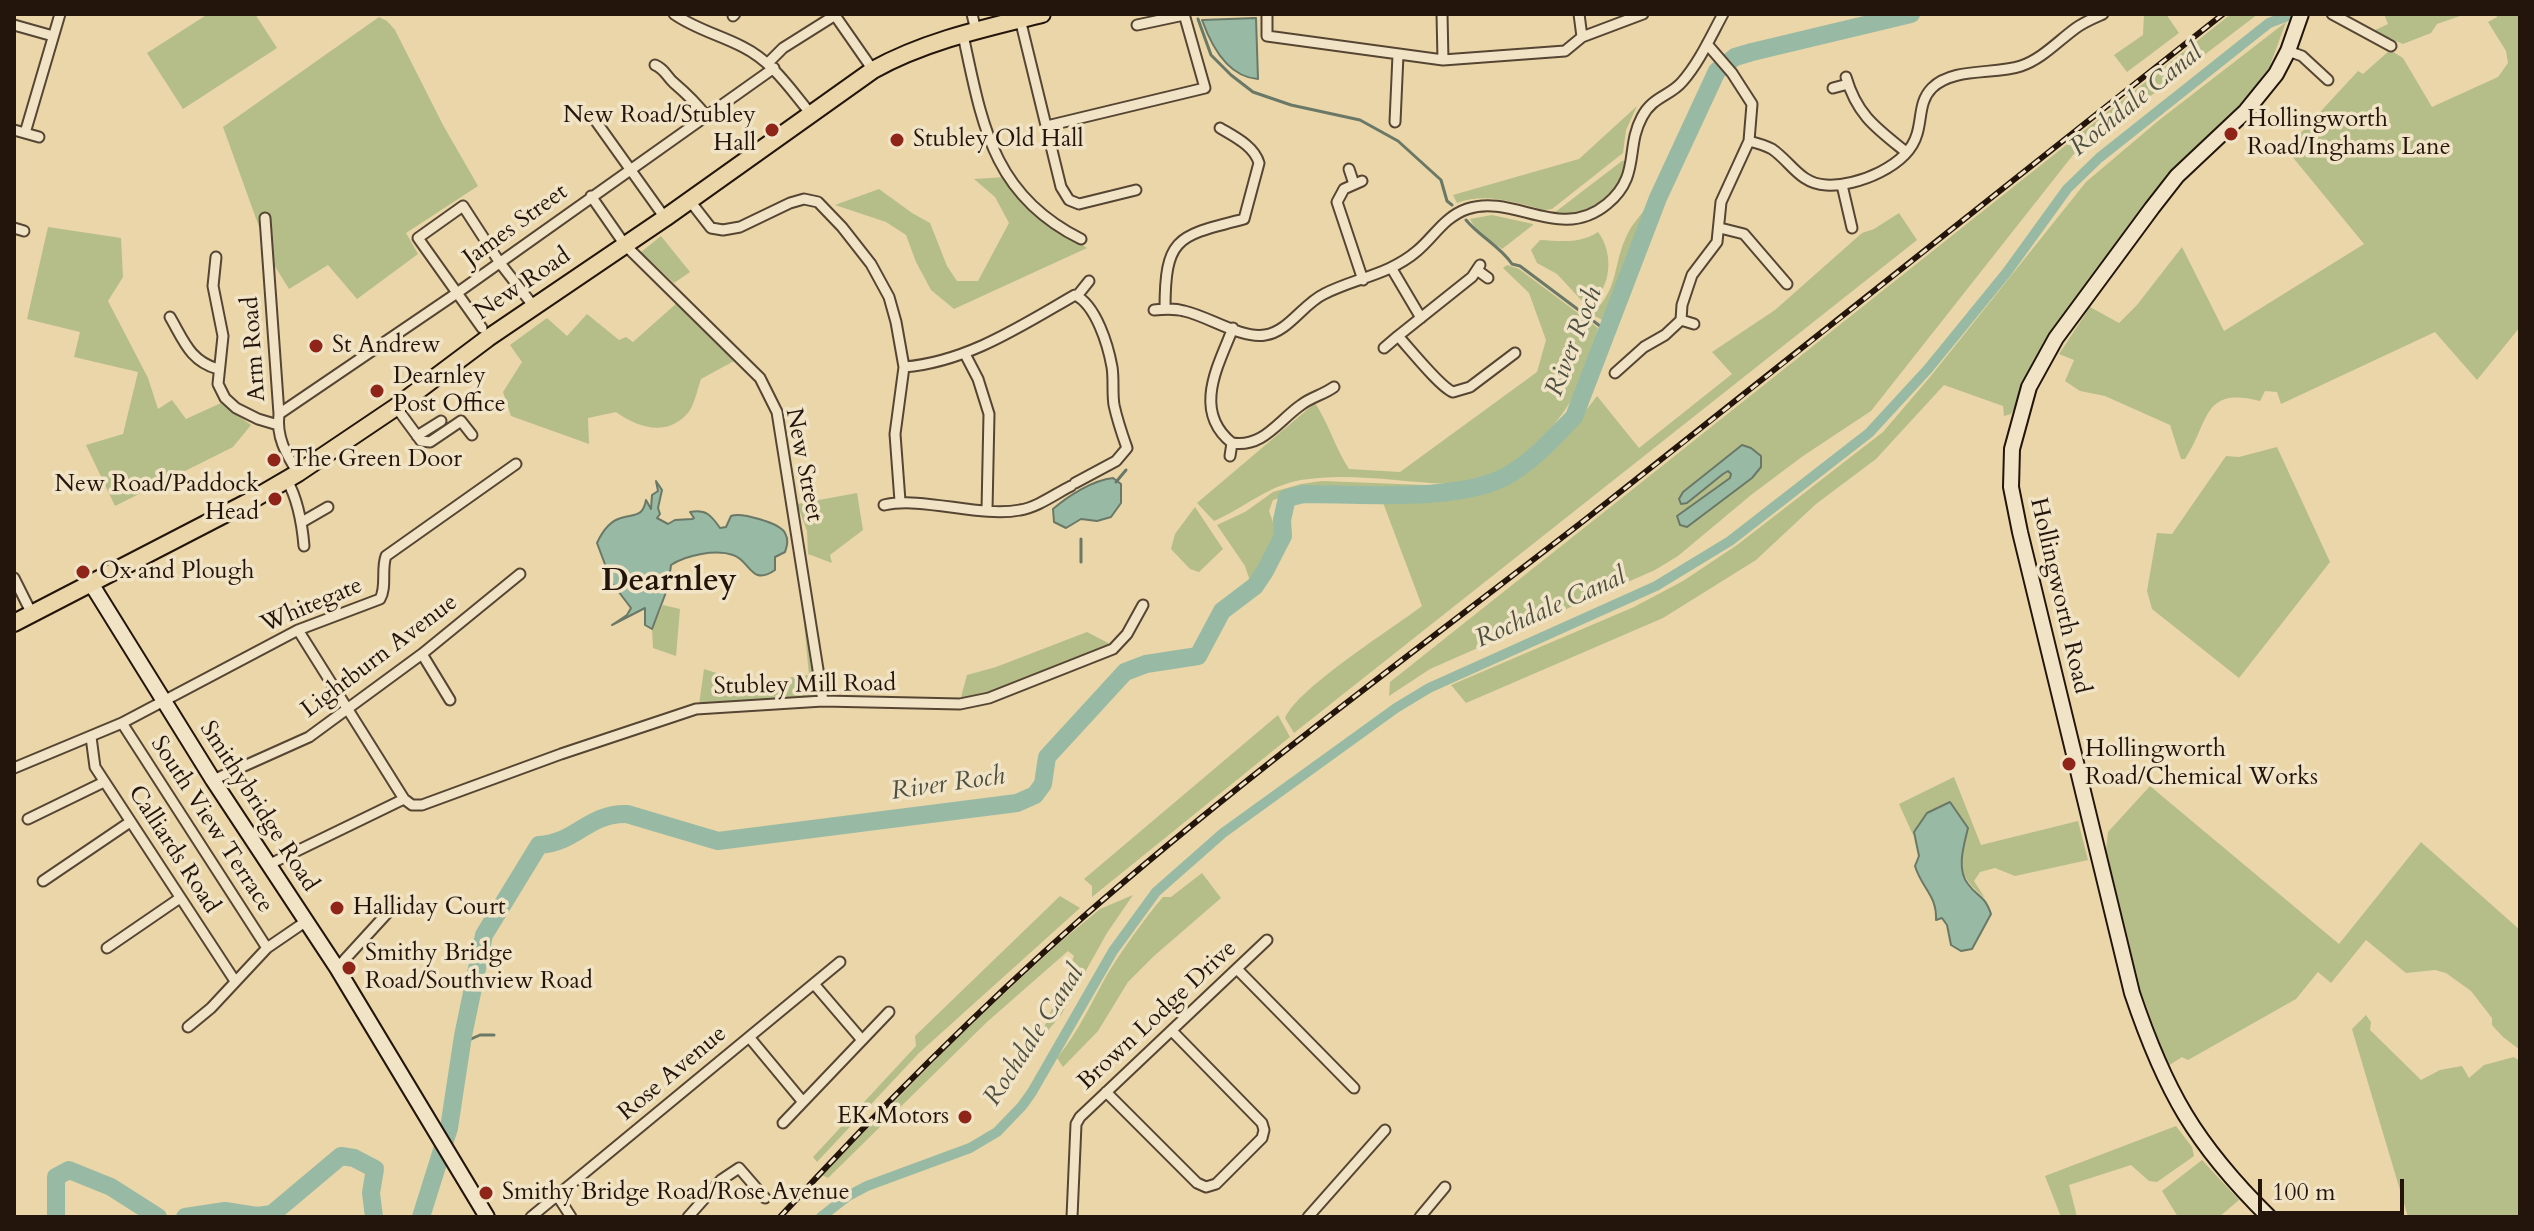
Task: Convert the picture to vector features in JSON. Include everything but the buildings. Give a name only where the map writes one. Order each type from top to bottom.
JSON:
[{"type":"highway","name":"New Road","points":[[14,623],[92,585],[293,476],[396,407],[488,338],[690,201],[873,70],[899,56],[1042,14]]},
{"type":"main road","name":"Hollingworth Road","points":[[2269,1217],[2207,1150],[2187,1120],[2168,1088],[2140,1018],[2011,487],[2012,449],[2029,387],[2056,338],[2177,176],[2246,111],[2276,74],[2298,21]]},
{"type":"main road","name":"Smithybridge Road","points":[[92,585],[213,780],[337,968],[486,1216]]},
{"type":"street","points":[[25,133],[60,14]]},
{"type":"street","points":[[674,14],[685,22],[747,48],[771,66],[811,114]]},
{"type":"street","points":[[835,14],[873,70]]},
{"type":"street","name":"James Street","points":[[279,414],[707,117],[771,66],[783,48],[835,14]]},
{"type":"street","points":[[972,14],[969,33],[983,125],[1001,165],[1035,209],[1056,227],[1081,239]]},
{"type":"street","points":[[1047,126],[1205,88],[1184,14],[1137,25]]},
{"type":"street","points":[[1267,14],[1267,36],[1443,60],[1565,51],[1582,37],[1643,14]]},
{"type":"street","points":[[1442,14],[1443,60]]},
{"type":"street","points":[[1579,14],[1582,37]]},
{"type":"street","points":[[1224,134],[1247,145],[1264,163],[1247,223],[1190,233],[1180,241],[1165,273],[1159,309],[1181,310],[1253,335],[1269,334],[1323,294],[1392,269],[1418,251],[1450,217],[1465,209],[1487,206],[1566,220],[1601,209],[1616,195],[1630,173],[1638,126],[1645,111],[1655,99],[1681,84],[1723,14]]},
{"type":"street","points":[[1749,141],[1771,149],[1799,175],[1825,186],[1842,185],[1883,171],[1906,152],[1918,132],[1925,98],[1937,84],[1959,76],[2028,64],[2079,26],[2103,14]]},
{"type":"street","points":[[2332,14],[2391,46]]},
{"type":"street","points":[[1020,19],[1061,187],[1069,200],[1079,204],[1136,190]]},
{"type":"street","points":[[14,25],[53,36]]},
{"type":"street","points":[[1615,373],[1623,360],[1665,335],[1681,320],[1682,305],[1692,275],[1717,242],[1721,202],[1749,141],[1752,104],[1732,73],[1707,44]]},
{"type":"street","points":[[2288,51],[2302,56],[2328,80]]},
{"type":"street","points":[[1395,122],[1398,55]]},
{"type":"street","points":[[655,65],[664,69],[670,80],[689,94],[707,117]]},
{"type":"street","points":[[1833,88],[1847,81],[1855,104],[1906,152]]},
{"type":"street","points":[[595,120],[665,218]]},
{"type":"street","points":[[14,130],[39,137]]},
{"type":"street","points":[[1349,169],[1358,182],[1344,189],[1337,202],[1363,280]]},
{"type":"street","points":[[1842,185],[1852,228]]},
{"type":"street","name":"New Street","points":[[591,196],[625,245],[760,378],[777,412],[823,701]]},
{"type":"street","points":[[690,201],[711,228],[723,230],[740,227],[790,203],[804,199],[818,202],[871,264],[889,297],[904,367],[895,434],[900,501]]},
{"type":"street","points":[[482,328],[418,238],[463,206],[500,263],[535,308]]},
{"type":"street","name":"Arm Road","points":[[265,218],[278,425],[293,476],[304,546]]},
{"type":"street","points":[[1720,228],[1744,234],[1776,278],[1787,284]]},
{"type":"street","points":[[216,257],[213,286],[223,336],[218,384],[225,398],[236,408],[278,425]]},
{"type":"street","points":[[1384,348],[1478,268],[1488,278]]},
{"type":"street","points":[[1392,269],[1421,318]]},
{"type":"street","points":[[904,367],[931,365],[965,354],[1076,296],[1089,281]]},
{"type":"street","points":[[884,505],[900,501],[930,507],[1015,511],[1030,508],[1116,461],[1127,448],[1116,414],[1112,367],[1090,308],[1076,296]]},
{"type":"street","points":[[170,317],[194,358],[218,369]]},
{"type":"street","points":[[1681,320],[1694,324]]},
{"type":"street","points":[[179,332],[189,326]]},
{"type":"street","points":[[1230,456],[1232,443],[1214,421],[1209,395],[1233,328]]},
{"type":"street","points":[[1398,336],[1439,384],[1463,396],[1497,360],[1515,353]]},
{"type":"street","points":[[965,354],[978,379],[989,414],[987,510]]},
{"type":"street","points":[[1232,443],[1247,443],[1264,437],[1302,404],[1334,387]]},
{"type":"street","points":[[396,407],[421,441],[430,442],[461,421],[472,435]]},
{"type":"street","points":[[417,436],[441,421]]},
{"type":"street","name":"Whitegate","points":[[14,768],[122,723],[298,630],[380,599],[383,593],[382,566],[386,556],[516,464]]},
{"type":"street","points":[[302,522],[328,507]]},
{"type":"street","name":"Lightburn Avenue","points":[[213,780],[309,737],[422,654],[520,574]]},
{"type":"street","points":[[14,578],[32,614]]},
{"type":"street","name":"Stubley Mill Road","points":[[404,799],[412,805],[422,805],[696,709],[823,701],[960,704],[989,698],[1113,649],[1121,642],[1143,605]]},
{"type":"street","points":[[270,864],[404,799],[298,630]]},
{"type":"street","points":[[422,654],[450,700]]},
{"type":"street","name":"South View Terrace","points":[[122,723],[267,948]]},
{"type":"street","name":"Calliards Road","points":[[91,737],[95,767],[235,981]]},
{"type":"street","points":[[28,819],[104,782]]},
{"type":"street","points":[[43,881],[130,822]]},
{"type":"street","points":[[107,948],[180,898]]},
{"type":"street","points":[[337,968],[391,909]]},
{"type":"street","points":[[188,1027],[211,1008],[267,948],[305,922]]},
{"type":"street","name":"Brown Lodge Drive","points":[[1072,1217],[1076,1124],[1080,1117],[1267,940]]},
{"type":"street","name":"Rose Avenue","points":[[531,1217],[840,962]]},
{"type":"street","points":[[1237,969],[1354,1088]]},
{"type":"street","points":[[814,984],[862,1040]]},
{"type":"street","points":[[783,1123],[889,1012]]},
{"type":"street","points":[[1106,1092],[1197,1183],[1206,1187],[1216,1184],[1262,1138],[1262,1123],[1172,1031]]},
{"type":"street","points":[[749,1037],[803,1102]]},
{"type":"street","points":[[1308,1217],[1385,1130]]},
{"type":"street","points":[[688,1217],[736,1164],[765,1198]]},
{"type":"street","points":[[1420,1217],[1445,1187]]},
{"type":"street","points":[[557,1195],[571,1217]]},
{"type":"shaded area","points":[[208,14],[255,14],[277,48],[183,109],[147,53]]},
{"type":"shaded area","points":[[2144,14],[2166,14],[2179,33],[2127,72],[2114,55],[2143,35]]},
{"type":"shaded area","points":[[2231,14],[2258,14],[2073,155],[1871,411],[1803,456],[1678,556],[1655,570],[1430,669],[1389,696],[1390,682]]},
{"type":"shaded area","points":[[2384,14],[2466,14],[2437,24],[2431,33],[2403,44],[2373,31],[2388,24]]},
{"type":"shaded area","points":[[2496,14],[2520,14],[2520,327],[2477,380],[2435,332],[2281,404],[2277,392],[2265,391],[2260,401],[2227,398],[2217,403],[2204,420],[2185,459],[2181,459],[2170,425],[2105,396],[2080,391],[2065,381],[2074,360],[2059,354],[2090,307],[2119,323],[2182,247],[2224,331],[2364,244],[2286,149],[2358,71],[2363,74],[2390,50],[2403,58],[2432,107],[2498,77],[2508,63],[2506,51],[2488,22],[2497,17]]},
{"type":"shaded area","points":[[379,17],[395,30],[478,186],[406,233],[418,254],[357,299],[328,265],[289,289],[271,260],[223,127]]},
{"type":"shaded area","points":[[1256,18],[1258,79],[1247,77],[1229,66],[1210,39],[1202,20]]},
{"type":"shaded area","points":[[2286,22],[2269,68],[2252,93],[2175,169],[2130,223],[2054,332],[2011,414],[2004,416],[2003,406],[1944,385],[1876,459],[1816,504],[1756,560],[1663,618],[1466,703],[1451,685],[1634,607],[1683,581],[1737,545],[1883,432],[2086,182],[2158,121]]},
{"type":"shaded area","points":[[1637,106],[1626,130],[1623,153],[1552,209],[1479,198],[1457,203],[1453,195],[1579,159]]},
{"type":"shaded area","points":[[1627,160],[1617,183],[1601,201],[1579,211],[1554,213],[1622,161]]},
{"type":"shaded area","points":[[1006,177],[1059,231],[1087,248],[954,309],[931,290],[906,235],[886,222],[835,205],[879,189],[930,223],[947,266],[957,281],[978,281],[1009,223],[995,197],[974,179]]},
{"type":"shaded area","points":[[1647,207],[1651,209],[1608,323],[1591,314],[1607,296],[1623,244]]},
{"type":"shaded area","points":[[1899,213],[1917,240],[1294,733],[1285,718],[1308,691],[1422,606],[1382,500],[1450,500],[1495,487],[1534,463],[1551,448],[1597,396],[1639,448],[1732,374],[1712,352],[1775,310],[1862,233]]},
{"type":"shaded area","points":[[1492,215],[1533,225],[1502,249],[1477,231],[1470,219]]},
{"type":"shaded area","points":[[48,227],[121,238],[123,277],[108,301],[148,378],[158,409],[172,400],[186,419],[221,403],[251,425],[233,447],[115,506],[86,445],[123,434],[138,372],[74,357],[80,332],[27,319]]},
{"type":"shaded area","points":[[1598,232],[1607,250],[1608,270],[1602,289],[1589,304],[1583,302],[1557,274],[1537,263],[1531,250],[1540,240],[1577,240]]},
{"type":"shaded area","points":[[661,236],[690,272],[674,283],[641,252]]},
{"type":"shaded area","points":[[1507,265],[1519,269],[1598,328],[1586,369],[1566,409],[1523,455],[1487,477],[1468,482],[1448,484],[1356,477],[1301,480],[1266,492],[1214,521],[1197,503],[1315,403],[1349,469],[1400,472],[1537,372],[1546,340],[1529,293],[1503,268]]},
{"type":"shaded area","points":[[678,302],[734,361],[701,379],[691,408],[678,422],[660,428],[651,427],[633,422],[616,412],[588,418],[589,444],[511,416],[503,392],[522,362],[510,345],[547,318],[567,336],[587,314],[619,340],[626,337],[633,342]]},
{"type":"shaded area","points":[[1742,445],[1761,456],[1761,467],[1752,478],[1687,527],[1680,525],[1677,516],[1730,478],[1731,474],[1728,471],[1723,474],[1687,503],[1681,504],[1679,499],[1683,492]]},
{"type":"shaded area","points":[[2277,447],[2330,562],[2239,678],[2152,609],[2147,591],[2157,533],[2172,534],[2226,456],[2239,457]]},
{"type":"shaded area","points":[[1113,478],[1121,484],[1121,503],[1111,517],[1097,521],[1081,519],[1066,528],[1054,522],[1053,509],[1059,504],[1089,485]]},
{"type":"shaded area","points":[[656,481],[662,490],[657,518],[668,524],[675,520],[692,519],[690,512],[696,511],[708,514],[720,528],[726,527],[731,516],[751,517],[782,529],[787,538],[786,550],[775,557],[775,570],[761,576],[751,571],[739,558],[726,553],[701,554],[677,561],[671,565],[668,587],[652,629],[645,625],[645,608],[612,625],[627,615],[631,608],[612,583],[597,543],[610,524],[640,512],[646,500],[651,509],[652,495],[658,491]]},
{"type":"shaded area","points":[[1322,481],[1451,486],[1475,484],[1454,489],[1340,488],[1273,500],[1269,511],[1279,539],[1252,587],[1245,566],[1217,525],[1245,512],[1273,492]]},
{"type":"shaded area","points":[[857,493],[863,530],[830,555],[832,563],[808,554],[807,531],[797,504]]},
{"type":"shaded area","points":[[1195,507],[1223,549],[1199,572],[1190,569],[1171,549],[1175,534]]},
{"type":"shaded area","points":[[663,605],[680,609],[676,656],[653,648],[652,629]]},
{"type":"shaded area","points":[[803,612],[806,612],[819,689],[815,695],[807,699],[699,705],[704,669],[747,683],[809,675]]},
{"type":"shaded area","points":[[1087,632],[1112,645],[960,701],[967,675]]},
{"type":"shaded area","points":[[1278,715],[1290,737],[1092,897],[1092,886],[1084,879]]},
{"type":"shaded area","points":[[1954,777],[1981,845],[2078,821],[2088,860],[2015,876],[1995,868],[1980,872],[1974,881],[1985,898],[1969,882],[1962,868],[1968,828],[1927,813],[1913,835],[1899,804]]},
{"type":"shaded area","points":[[2150,786],[2339,944],[2421,842],[2520,930],[2520,1050],[2492,1025],[2492,1018],[2471,991],[2446,973],[2435,970],[2406,973],[2366,940],[2331,983],[2318,972],[2296,999],[2188,1060],[2182,1057],[2168,1066],[2139,986],[2106,850],[2108,832]]},
{"type":"shaded area","points":[[1950,802],[1968,828],[1962,857],[1964,878],[1986,903],[1991,914],[1972,949],[1961,951],[1951,945],[1947,925],[1942,918],[1936,920],[1932,898],[1915,866],[1919,856],[1914,832],[1927,813]]},
{"type":"shaded area","points":[[1202,873],[1221,898],[1128,982],[1098,1031],[1063,1067],[1057,1058],[1134,934],[1163,897],[1171,897]]},
{"type":"shaded area","points":[[1133,895],[1107,933],[1061,1015],[1045,1034],[1041,1035],[1074,956],[1068,951],[987,1022],[828,1178],[822,1175],[966,1029],[1059,943],[1100,909]]},
{"type":"shaded area","points":[[1060,896],[1080,908],[919,1053],[817,1162],[813,1157],[916,1046],[915,1036]]},
{"type":"shaded area","points":[[2366,1015],[2371,1022],[2370,1030],[2421,1080],[2440,1070],[2462,1066],[2469,1078],[2484,1065],[2514,1057],[2520,1061],[2520,1217],[2408,1217],[2352,1029]]},
{"type":"shaded area","points":[[2176,1126],[2192,1147],[2194,1156],[2157,1182],[2149,1181],[2131,1165],[2069,1185],[2077,1217],[2061,1217],[2045,1176]]},
{"type":"shaded area","points":[[2202,1160],[2239,1200],[2219,1217],[2178,1217],[2162,1191]]},
{"type":"waterway","name":"River Roch","points":[[421,1217],[449,1128],[463,1036],[484,935],[539,845],[563,839],[613,815],[627,814],[718,841],[1017,803],[1035,795],[1043,784],[1047,757],[1125,672],[1146,664],[1198,656],[1222,611],[1255,586],[1265,571],[1283,536],[1282,520],[1287,498],[1304,494],[1439,493],[1490,483],[1527,462],[1574,417],[1658,198],[1717,71],[1735,57],[1752,52],[1911,14]]},
{"type":"waterway","name":"Rochdale Canal","points":[[821,1217],[867,1186],[970,1148],[997,1132],[1032,1092],[1113,951],[1156,892],[1223,833],[1396,708],[1429,688],[1656,586],[1730,541],[1869,433],[1928,369],[2007,272],[2067,189],[2099,158],[2269,23],[2293,14]]},
{"type":"waterway","points":[[1198,19],[1211,55],[1253,92],[1291,105],[1360,120],[1398,141],[1441,180],[1447,201],[1452,205]]},
{"type":"waterway","points":[[1466,220],[1512,264],[1520,266],[1608,332]]},
{"type":"waterway","points":[[1116,482],[1126,470]]},
{"type":"waterway","points":[[1081,539],[1081,562]]},
{"type":"waterway","points":[[462,1043],[480,1035],[494,1035]]},
{"type":"waterway","name":"River Roch","points":[[185,1217],[225,1211],[257,1216],[272,1214],[341,1156],[354,1158],[375,1169],[371,1193],[374,1217]]},
{"type":"waterway","name":"River Roch","points":[[56,1217],[56,1177],[69,1170],[111,1187],[158,1217]]},
{"type":"railway","points":[[780,1217],[965,1026],[1143,866],[1268,764],[1586,519],[2223,14]]},
{"type":"place","name":"New Road/Stubley Hall","points":[[772,130]]},
{"type":"place","name":"Hollingworth Road/Inghams Lane","points":[[2231,134]]},
{"type":"place","name":"Stubley Old Hall","points":[[897,140]]},
{"type":"place","name":"St Andrew","points":[[316,346]]},
{"type":"place","name":"Dearnley Post Office","points":[[377,391]]},
{"type":"place","name":"The Green Door","points":[[274,460]]},
{"type":"place","name":"New Road/Paddock Head","points":[[275,499]]},
{"type":"place","name":"Ox and Plough","points":[[83,572]]},
{"type":"place","name":"Hollingworth Road/Chemical Works","points":[[2069,764]]},
{"type":"place","name":"Halliday Court","points":[[337,908]]},
{"type":"place","name":"Smithy Bridge Road/Southview Road","points":[[349,968]]},
{"type":"place","name":"EK Motors","points":[[965,1117]]},
{"type":"place","name":"Smithy Bridge Road/Rose Avenue","points":[[486,1193]]},
{"type":"district","name":"Dearnley","points":[[669,583]]}]
